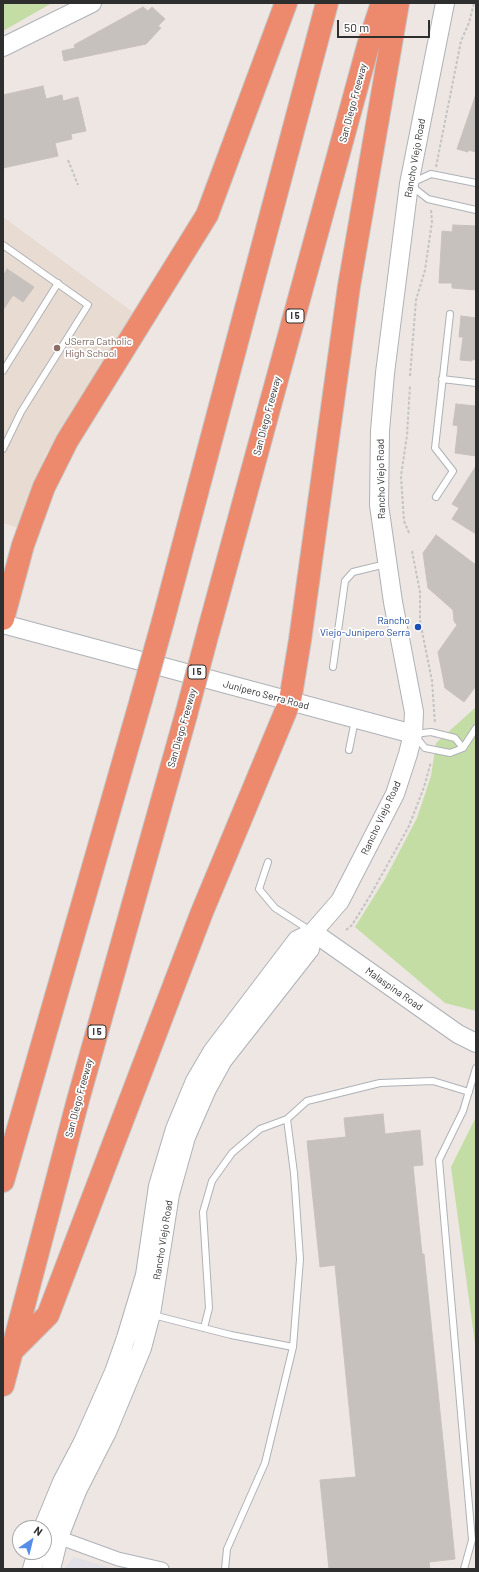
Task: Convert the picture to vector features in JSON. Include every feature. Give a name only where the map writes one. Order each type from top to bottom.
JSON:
[{"type":"highway","points":[[3,619],[23,545],[44,487],[67,441],[207,216],[286,3]]},
{"type":"highway","points":[[3,1181],[163,621],[327,3]]},
{"type":"highway","name":"San Diego Freeway","points":[[3,1385],[78,1100],[186,715],[368,46],[382,3]]},
{"type":"highway","points":[[13,1350],[48,1315],[202,912],[290,701],[300,640],[349,286],[398,3]]},
{"type":"main road","points":[[3,47],[92,3]]},
{"type":"main road","name":"Rancho Viejo Road","points":[[52,1534],[77,1491],[107,1432],[129,1381],[170,1194],[186,1137],[207,1089],[227,1054],[310,949],[313,932],[340,901],[395,794],[413,734],[414,712],[386,564],[379,505],[380,431],[385,373],[410,184],[445,3]]},
{"type":"main road","name":"Junipero Serra Road","points":[[3,624],[413,734]]},
{"type":"main road","name":"Malaspina Road","points":[[313,932],[458,1034],[476,1043]]},
{"type":"main road","name":"Rancho Viejo Road","points":[[47,1520],[62,1482],[83,1442],[114,1372],[143,1313]]},
{"type":"street","points":[[52,1534],[118,1559],[162,1569]]},
{"type":"lane","points":[[476,182],[431,174],[410,184],[431,200],[476,210]]},
{"type":"lane","points":[[3,245],[88,305],[21,412],[3,449]]},
{"type":"lane","points":[[3,370],[58,283]]},
{"type":"lane","points":[[436,497],[452,471],[434,448],[450,314]]},
{"type":"lane","points":[[442,380],[476,383]]},
{"type":"lane","points":[[333,667],[345,580],[353,572],[386,564]]},
{"type":"lane","points":[[349,750],[355,718]]},
{"type":"lane","points":[[413,734],[425,748],[450,753],[463,748],[476,728]]},
{"type":"lane","points":[[413,734],[431,732],[456,738],[463,748]]},
{"type":"lane","points":[[268,862],[259,889],[275,908],[313,932]]},
{"type":"lane","points":[[464,1569],[472,1540],[439,1160],[463,1111],[476,1068]]},
{"type":"lane","points":[[204,1328],[209,1308],[203,1212],[212,1181],[232,1153],[260,1129],[287,1119],[307,1101],[380,1083],[433,1082],[469,1092]]},
{"type":"lane","points":[[225,1569],[227,1549],[265,1463],[294,1346],[300,1259],[294,1173],[287,1119]]},
{"type":"lane","points":[[143,1313],[204,1328],[294,1346]]},
{"type":"path","points":[[435,175],[461,41],[469,23],[474,3]]},
{"type":"path","points":[[68,160],[78,185]]},
{"type":"path","points":[[410,376],[416,300],[425,270],[432,222],[431,200]]},
{"type":"path","points":[[408,533],[404,521],[401,476],[407,435],[410,386]]},
{"type":"path","points":[[412,551],[420,592],[420,621],[432,681],[435,724]]},
{"type":"path","points":[[346,930],[352,925],[370,896],[409,826],[422,794],[431,762]]},
{"type":"shaded area","name":"JSerra Catholic High School","points":[[3,217],[134,313],[45,456],[19,528],[3,523]]},
{"type":"shaded area","points":[[74,1557],[114,1569],[64,1569]]},
{"type":"green space","points":[[3,3],[52,3],[3,31]]},
{"type":"green space","points":[[476,707],[476,1011],[445,1003],[355,927],[385,879],[417,818],[431,776],[436,743]]},
{"type":"green space","points":[[476,1117],[476,1351],[451,1167]]},
{"type":"building","points":[[143,7],[148,11],[152,7],[165,19],[158,26],[161,28],[146,44],[64,61],[62,51],[75,48],[74,45]]},
{"type":"building","points":[[43,86],[46,99],[62,95],[63,101],[78,97],[86,131],[71,134],[72,139],[55,143],[58,156],[3,168],[3,95]]},
{"type":"building","points":[[475,97],[476,152],[468,150],[468,152],[457,149]]},
{"type":"building","points":[[453,225],[476,226],[476,290],[452,288],[452,283],[439,283],[442,231],[452,232]]},
{"type":"building","points":[[7,269],[34,287],[23,302],[13,295],[3,310],[3,276]]},
{"type":"building","points":[[461,316],[476,318],[476,360],[460,360],[463,337],[459,337]]},
{"type":"building","points":[[456,404],[476,406],[476,456],[455,453],[458,426],[453,425]]},
{"type":"building","points":[[476,466],[476,534],[452,519],[459,508],[452,504]]},
{"type":"building","points":[[436,535],[476,565],[476,686],[464,702],[445,688],[438,652],[457,625],[454,621],[453,610],[428,588],[423,553]]},
{"type":"building","points":[[383,1114],[385,1134],[420,1130],[423,1165],[413,1166],[422,1254],[424,1254],[455,1559],[429,1562],[430,1569],[329,1569],[320,1480],[356,1477],[335,1265],[320,1267],[307,1141],[346,1137],[344,1118]]},
{"type":"place","name":"JSerra Catholic High School","points":[[57,348]]},
{"type":"place","name":"Rancho Viejo-Junipero Serra","points":[[418,627]]}]
